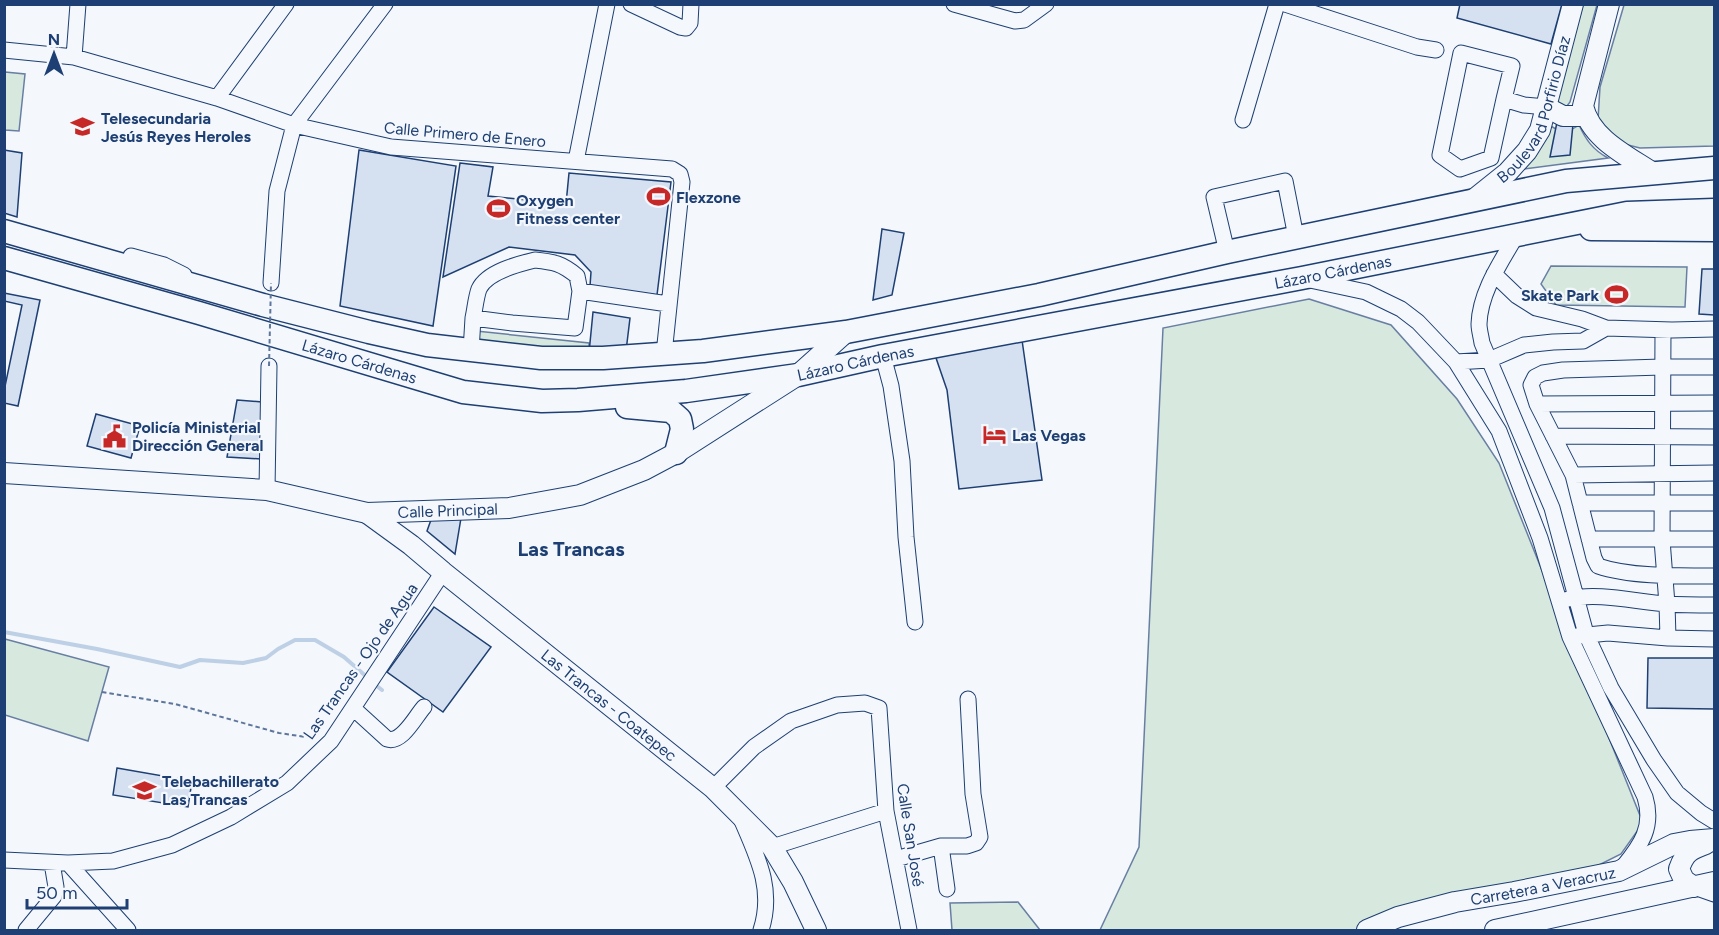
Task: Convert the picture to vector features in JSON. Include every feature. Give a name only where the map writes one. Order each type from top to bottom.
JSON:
[{"type":"highway","name":"Lázaro Cárdenas","points":[[4,231],[263,305],[427,345],[541,358],[603,358],[703,351],[846,332],[1039,295],[1296,237],[1566,181],[1714,168]]},
{"type":"highway","name":"Lázaro Cárdenas","points":[[4,258],[199,313],[462,392],[542,400],[578,400],[686,391],[798,375],[883,356],[1302,278],[1627,213],[1714,210]]},
{"type":"highway","points":[[1547,229],[1714,230]]},
{"type":"highway","points":[[578,400],[597,405],[671,411],[680,419],[682,429],[676,453]]},
{"type":"main road","name":"Boulevard Porfirio Díaz","points":[[1473,200],[1508,172],[1527,152],[1540,130],[1573,4]]},
{"type":"main road","points":[[1609,4],[1583,106],[1593,129],[1609,144],[1653,173]]},
{"type":"main road","points":[[1546,107],[1563,116],[1586,116]]},
{"type":"main road","name":"Calle Principal","points":[[4,473],[267,490],[366,513],[509,508],[580,495],[644,470],[676,453],[798,375],[846,332]]},
{"type":"main road","name":"Las Trancas - Coatepec","points":[[366,513],[411,545],[713,788],[772,847],[793,882],[816,930]]},
{"type":"main road","points":[[1694,887],[1684,880],[1678,869],[1683,858],[1691,850],[1714,840]]},
{"type":"main road","name":"Carretera a Veracruz","points":[[1367,930],[1398,917],[1455,902],[1619,871],[1674,844],[1714,840]]},
{"type":"main road","points":[[1535,921],[1521,915],[1517,909],[1519,901],[1526,896],[1566,882]]},
{"type":"main road","name":"Carretera a Veracruz","points":[[1495,930],[1714,882]]},
{"type":"street","points":[[74,57],[78,4]]},
{"type":"street","points":[[218,98],[286,4]]},
{"type":"street","points":[[271,284],[278,191],[294,125],[385,4]]},
{"type":"street","points":[[576,161],[607,4]]},
{"type":"street","points":[[631,4],[686,28],[690,23],[691,4]]},
{"type":"street","points":[[954,4],[1015,21],[1024,20],[1046,4]]},
{"type":"street","points":[[1243,120],[1277,4]]},
{"type":"street","points":[[1285,4],[1417,47],[1436,50]]},
{"type":"street","name":"Calle Primero de Enero","points":[[4,50],[74,57],[218,98],[294,125],[391,147],[672,169],[680,174],[682,182],[664,354]]},
{"type":"street","points":[[1461,53],[1512,66],[1504,99],[1491,158],[1460,169],[1440,155],[1461,53]]},
{"type":"street","points":[[1504,99],[1524,105],[1546,107]]},
{"type":"street","points":[[1227,252],[1214,197],[1285,181],[1296,237]]},
{"type":"street","points":[[4,223],[164,265],[202,286]]},
{"type":"street","points":[[1516,236],[1494,274],[1484,298],[1479,322],[1482,343],[1552,508],[1586,634],[1611,688],[1654,760],[1677,793],[1714,821]]},
{"type":"street","points":[[471,351],[474,318],[480,288],[494,274],[519,263],[535,260],[565,266],[577,276],[580,291],[575,328],[474,318]]},
{"type":"street","points":[[4,265],[232,331],[246,334],[261,332]]},
{"type":"street","points":[[1494,274],[1517,296],[1536,308],[1582,319],[1606,328],[1714,329]]},
{"type":"street","points":[[1302,278],[1366,292],[1401,309],[1418,322],[1456,362],[1499,431],[1540,538],[1570,637],[1648,807],[1644,838],[1619,871]]},
{"type":"street","points":[[580,291],[668,304]]},
{"type":"street","points":[[1582,319],[1585,370]]},
{"type":"street","points":[[1456,362],[1489,360],[1524,345],[1582,341],[1606,328]]},
{"type":"street","points":[[1663,330],[1662,540],[1668,638]]},
{"type":"street","points":[[883,356],[891,386],[902,461],[906,537],[915,622]]},
{"type":"street","points":[[267,490],[269,366]]},
{"type":"street","points":[[1714,368],[1662,367],[1543,373],[1535,377],[1531,385],[1537,404],[1573,475],[1598,566],[1610,570],[1664,575],[1714,576]]},
{"type":"street","points":[[1537,404],[1714,403]]},
{"type":"street","points":[[1553,436],[1714,437]]},
{"type":"street","points":[[1573,475],[1714,473]]},
{"type":"street","points":[[1580,503],[1714,503]]},
{"type":"street","points":[[1589,539],[1714,539]]},
{"type":"street","name":"Las Trancas - Ojo de Agua","points":[[4,860],[52,863],[113,861],[172,845],[231,817],[287,783],[331,741],[443,573]]},
{"type":"street","points":[[1559,601],[1577,597],[1714,605]]},
{"type":"street","points":[[1570,637],[1586,634],[1625,634],[1714,639]]},
{"type":"street","points":[[896,859],[941,846],[967,846],[976,843],[980,837],[973,794],[968,699]]},
{"type":"street","name":"Calle San José","points":[[713,788],[754,747],[791,721],[837,705],[865,703],[879,708],[886,811],[909,930]]},
{"type":"street","points":[[353,708],[392,741],[399,739],[424,706]]},
{"type":"street","points":[[772,847],[886,811]]},
{"type":"street","points":[[738,813],[760,861],[767,895],[766,917],[762,930]]},
{"type":"street","points":[[941,846],[947,889]]},
{"type":"street","points":[[26,930],[54,896],[56,887],[52,863]]},
{"type":"street","points":[[68,863],[128,930]]},
{"type":"street","points":[[1694,887],[1714,894]]},
{"type":"path","points":[[269,366],[271,284]]},
{"type":"path","points":[[102,692],[175,704],[279,733],[331,741]]},
{"type":"shaded area","points":[[1583,5],[1597,5],[1570,102],[1564,110],[1557,106],[1557,98]]},
{"type":"shaded area","points":[[1624,5],[1714,5],[1714,146],[1640,148],[1612,141],[1598,120],[1600,87]]},
{"type":"shaded area","points":[[5,72],[25,74],[19,131],[5,130]]},
{"type":"shaded area","points":[[1549,125],[1564,131],[1579,125],[1598,152],[1608,158],[1517,170]]},
{"type":"shaded area","name":"Skate Park","points":[[1551,266],[1687,267],[1685,307],[1556,305],[1541,284]]},
{"type":"shaded area","points":[[1309,299],[1391,325],[1457,399],[1499,463],[1643,823],[1621,854],[1593,868],[1370,930],[1100,930],[1139,847],[1163,328]]},
{"type":"shaded area","points":[[476,331],[589,343],[589,353],[475,344]]},
{"type":"shaded area","points":[[5,639],[109,667],[88,741],[5,715]]},
{"type":"shaded area","points":[[1018,902],[1040,930],[952,930],[950,903]]},
{"type":"building","points":[[1460,4],[1562,4],[1551,44],[1457,18]]},
{"type":"building","points":[[1557,122],[1573,124],[1570,155],[1550,157]]},
{"type":"building","points":[[4,150],[22,153],[17,217],[4,213]]},
{"type":"building","points":[[359,150],[456,166],[433,326],[340,306]]},
{"type":"building","points":[[460,163],[493,167],[488,196],[566,204],[569,173],[671,182],[657,295],[590,286],[591,272],[575,255],[509,247],[443,277]]},
{"type":"building","points":[[882,229],[904,233],[892,295],[873,300]]},
{"type":"building","points":[[1702,269],[1714,269],[1714,315],[1699,314]]},
{"type":"building","points":[[4,293],[40,300],[18,406],[4,403],[4,391],[22,305],[4,301]]},
{"type":"building","points":[[593,312],[630,318],[626,351],[589,353]]},
{"type":"building","name":"Las Vegas","points":[[1022,340],[1042,480],[959,489],[947,390],[935,355]]},
{"type":"building","points":[[237,400],[262,402],[261,459],[227,457]]},
{"type":"building","name":"Policía Ministerial Dirección General","points":[[96,414],[140,426],[131,458],[87,446]]},
{"type":"building","points":[[432,517],[461,518],[455,554],[427,531]]},
{"type":"building","points":[[434,607],[491,647],[443,712],[387,672]]},
{"type":"building","points":[[1648,658],[1714,658],[1714,709],[1647,708]]},
{"type":"building","points":[[117,768],[192,781],[188,807],[113,795]]},
{"type":"waterway","points":[[4,632],[180,667],[200,660],[243,663],[266,658],[295,640],[315,640],[344,657],[368,678]]},
{"type":"waterway","points":[[373,683],[382,690]]},
{"type":"place","name":"Telesecundaria Jesús Reyes Heroles","points":[[83,127]]},
{"type":"place","name":"Flexzone","points":[[658,197]]},
{"type":"place","name":"Oxygen Fitness center","points":[[498,209]]},
{"type":"place","name":"Skate Park","points":[[1617,295]]},
{"type":"place","name":"Las Vegas","points":[[994,435]]},
{"type":"place","name":"Policía Ministerial Dirección General","points":[[114,436]]},
{"type":"place","name":"Telebachillerato Las Trancas","points":[[144,790]]},
{"type":"district","name":"Las Trancas","points":[[571,549]]}]
